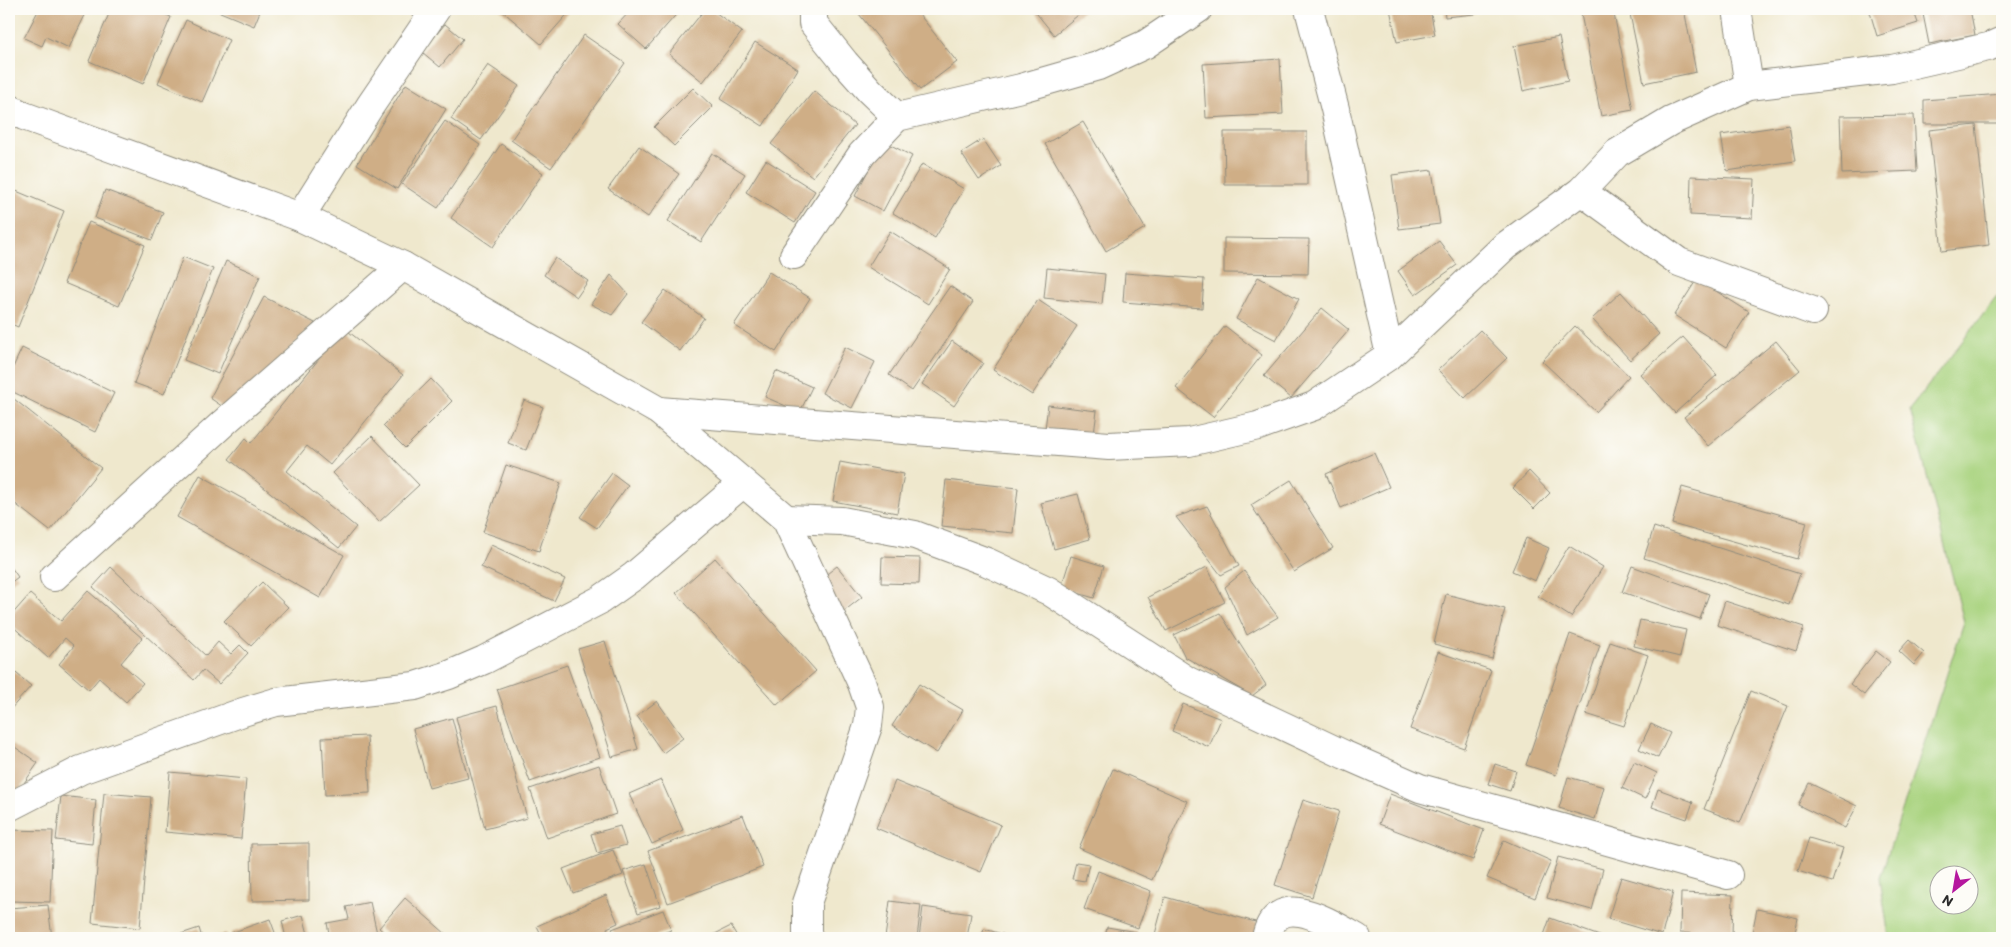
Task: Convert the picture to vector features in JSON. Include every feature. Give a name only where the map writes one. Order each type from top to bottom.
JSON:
[{"type":"street","points":[[300,217],[370,106],[436,9]]},
{"type":"street","points":[[813,9],[813,23],[845,63],[897,117]]},
{"type":"street","points":[[794,255],[862,154],[897,117],[1021,88],[1098,66],[1146,44],[1198,9]]},
{"type":"street","points":[[1309,9],[1335,109],[1390,354]]},
{"type":"street","points":[[1737,9],[1749,86]]},
{"type":"street","points":[[659,411],[1109,446],[1189,442],[1258,426],[1314,406],[1390,354],[1504,246],[1581,191],[1617,153],[1671,120],[1749,86],[1892,69],[1988,47],[2002,42]]},
{"type":"street","points":[[9,108],[24,116],[300,217],[403,266],[659,411],[786,519],[862,684],[870,707],[868,726],[806,903],[807,934],[809,938]]},
{"type":"street","points":[[1581,191],[1680,262],[1813,311]]},
{"type":"street","points":[[54,577],[230,417],[403,266]]},
{"type":"street","points":[[9,807],[81,770],[242,712],[276,702],[415,686],[449,675],[484,660],[600,600],[634,576],[743,483]]},
{"type":"street","points":[[786,519],[842,521],[924,538],[986,562],[1049,591],[1188,681],[1420,788],[1728,875]]},
{"type":"street","points":[[1266,938],[1269,924],[1280,914],[1292,912],[1315,915],[1357,938]]},
{"type":"green space","points":[[2002,290],[2002,938],[1889,938],[1880,878],[1964,622],[1910,409]]},
{"type":"building","points":[[39,9],[88,9],[69,48],[46,37],[42,46],[24,38]]},
{"type":"building","points":[[111,9],[152,9],[171,17],[143,84],[89,61]]},
{"type":"building","points":[[213,9],[261,9],[254,26]]},
{"type":"building","points":[[500,9],[572,9],[541,44]]},
{"type":"building","points":[[632,9],[681,9],[646,49],[618,24]]},
{"type":"building","points":[[705,9],[711,9],[742,32],[703,82],[669,54]]},
{"type":"building","points":[[855,9],[915,9],[957,62],[920,90]]},
{"type":"building","points":[[1033,9],[1081,9],[1083,11],[1054,35]]},
{"type":"building","points":[[1390,9],[1430,9],[1435,35],[1397,42]]},
{"type":"building","points":[[1444,9],[1475,9],[1475,14],[1445,17]]},
{"type":"building","points":[[1580,9],[1613,9],[1633,110],[1601,116]]},
{"type":"building","points":[[1629,9],[1684,9],[1696,72],[1644,83]]},
{"type":"building","points":[[1869,9],[1913,9],[1918,23],[1877,36]]},
{"type":"building","points":[[1922,9],[1970,9],[1975,35],[1929,44]]},
{"type":"building","points":[[186,20],[229,40],[202,102],[158,83]]},
{"type":"building","points":[[445,24],[463,39],[440,67],[422,52]]},
{"type":"building","points":[[584,35],[625,63],[551,168],[511,140]]},
{"type":"building","points":[[1559,37],[1568,81],[1523,91],[1514,46]]},
{"type":"building","points":[[755,42],[798,69],[763,126],[720,99]]},
{"type":"building","points":[[1280,59],[1283,114],[1206,118],[1203,64]]},
{"type":"building","points":[[488,65],[519,86],[481,140],[451,119]]},
{"type":"building","points":[[406,84],[446,109],[397,189],[357,164]]},
{"type":"building","points":[[693,88],[713,107],[674,146],[654,127]]},
{"type":"building","points":[[814,91],[855,125],[813,177],[771,144]]},
{"type":"building","points":[[2002,94],[2002,124],[1924,124],[1924,100]]},
{"type":"building","points":[[1914,115],[1917,171],[1842,174],[1840,116]]},
{"type":"building","points":[[445,121],[480,145],[438,208],[402,184]]},
{"type":"building","points":[[1083,122],[1145,228],[1106,251],[1045,144]]},
{"type":"building","points":[[1789,125],[1795,161],[1727,171],[1721,135]]},
{"type":"building","points":[[1976,125],[1989,245],[1942,251],[1929,130]]},
{"type":"building","points":[[1224,132],[1307,132],[1307,185],[1225,185]]},
{"type":"building","points":[[983,139],[1001,166],[979,180],[961,153]]},
{"type":"building","points":[[883,141],[912,156],[883,211],[855,196]]},
{"type":"building","points":[[501,144],[543,173],[493,247],[451,218]]},
{"type":"building","points":[[639,146],[679,174],[648,217],[608,189]]},
{"type":"building","points":[[712,153],[745,174],[701,242],[668,221]]},
{"type":"building","points":[[766,160],[815,191],[795,223],[746,192]]},
{"type":"building","points":[[922,164],[964,189],[935,238],[893,213]]},
{"type":"building","points":[[1432,170],[1440,224],[1399,229],[1392,175]]},
{"type":"building","points":[[1691,176],[1754,179],[1752,218],[1690,215]]},
{"type":"building","points":[[9,188],[64,211],[18,327],[9,323]]},
{"type":"building","points":[[105,190],[163,212],[152,240],[95,218]]},
{"type":"building","points":[[89,222],[145,245],[119,306],[64,283]]},
{"type":"building","points":[[890,231],[950,269],[928,304],[868,267]]},
{"type":"building","points":[[1224,238],[1309,239],[1308,274],[1224,273]]},
{"type":"building","points":[[1439,241],[1457,265],[1415,295],[1398,271]]},
{"type":"building","points":[[183,257],[213,269],[164,394],[134,383]]},
{"type":"building","points":[[555,258],[588,281],[577,297],[544,275]]},
{"type":"building","points":[[226,261],[260,276],[218,374],[184,360]]},
{"type":"building","points":[[1047,268],[1105,274],[1102,304],[1044,298]]},
{"type":"building","points":[[769,272],[810,298],[776,352],[734,325]]},
{"type":"building","points":[[1125,273],[1204,279],[1202,308],[1123,302]]},
{"type":"building","points":[[611,275],[628,294],[612,315],[591,304]]},
{"type":"building","points":[[1258,277],[1299,299],[1276,340],[1236,319]]},
{"type":"building","points":[[1697,279],[1749,312],[1726,348],[1674,315]]},
{"type":"building","points":[[950,286],[973,302],[912,391],[889,375]]},
{"type":"building","points":[[665,290],[704,318],[680,351],[641,322]]},
{"type":"building","points":[[1621,292],[1659,334],[1630,360],[1592,319]]},
{"type":"building","points":[[264,297],[315,323],[229,411],[210,398]]},
{"type":"building","points":[[1038,300],[1077,326],[1032,395],[993,370]]},
{"type":"building","points":[[1322,308],[1349,330],[1291,398],[1264,376]]},
{"type":"building","points":[[1225,326],[1262,355],[1213,417],[1176,388]]},
{"type":"building","points":[[1575,326],[1629,376],[1596,412],[1542,361]]},
{"type":"building","points":[[344,328],[403,375],[330,465],[307,446],[287,471],[356,527],[339,548],[229,459],[246,438],[251,443]]},
{"type":"building","points":[[1480,330],[1507,358],[1465,398],[1438,370]]},
{"type":"building","points":[[1683,337],[1717,375],[1675,413],[1640,374]]},
{"type":"building","points":[[952,341],[983,363],[954,406],[922,384]]},
{"type":"building","points":[[1776,341],[1800,370],[1708,446],[1684,417]]},
{"type":"building","points":[[845,347],[875,362],[852,408],[822,393]]},
{"type":"building","points":[[22,348],[114,393],[95,432],[9,390],[9,376]]},
{"type":"building","points":[[776,371],[812,387],[800,412],[765,397]]},
{"type":"building","points":[[431,379],[452,401],[405,448],[383,426]]},
{"type":"building","points":[[9,395],[101,468],[50,531],[9,499]]},
{"type":"building","points":[[524,400],[543,407],[526,450],[508,443]]},
{"type":"building","points":[[1048,405],[1097,411],[1094,434],[1045,429]]},
{"type":"building","points":[[372,436],[419,485],[379,522],[333,473]]},
{"type":"building","points":[[1374,453],[1389,487],[1341,508],[1326,474]]},
{"type":"building","points":[[840,462],[904,474],[897,513],[833,501]]},
{"type":"building","points":[[506,465],[561,483],[539,551],[483,532]]},
{"type":"building","points":[[1529,471],[1550,493],[1534,509],[1513,488]]},
{"type":"building","points":[[612,473],[628,485],[597,528],[580,517]]},
{"type":"building","points":[[200,475],[344,555],[320,598],[177,517]]},
{"type":"building","points":[[946,480],[1018,488],[1013,533],[941,526]]},
{"type":"building","points":[[1291,480],[1333,548],[1294,572],[1251,505]]},
{"type":"building","points":[[1682,487],[1807,522],[1797,559],[1672,524]]},
{"type":"building","points":[[1078,494],[1090,539],[1054,549],[1041,503]]},
{"type":"building","points":[[1207,506],[1239,566],[1221,575],[1176,517]]},
{"type":"building","points":[[1654,527],[1800,574],[1789,605],[1644,558]]},
{"type":"building","points":[[1526,538],[1549,548],[1535,581],[1512,571]]},
{"type":"building","points":[[491,545],[565,579],[554,601],[481,567]]},
{"type":"building","points":[[1569,546],[1603,567],[1571,617],[1538,596]]},
{"type":"building","points":[[1071,556],[1104,566],[1094,598],[1061,588]]},
{"type":"building","points":[[882,557],[920,558],[919,584],[881,583]]},
{"type":"building","points":[[715,558],[816,671],[777,705],[676,593]]},
{"type":"building","points":[[9,564],[18,577],[9,584]]},
{"type":"building","points":[[837,566],[862,597],[843,612],[818,581]]},
{"type":"building","points":[[1632,566],[1709,594],[1700,619],[1622,592]]},
{"type":"building","points":[[111,567],[206,656],[218,642],[231,654],[240,645],[248,653],[219,684],[203,670],[194,680],[93,587]]},
{"type":"building","points":[[1207,567],[1225,602],[1166,631],[1148,597]]},
{"type":"building","points":[[1244,571],[1278,617],[1247,635],[1225,587]]},
{"type":"building","points":[[262,582],[288,607],[251,646],[224,621]]},
{"type":"building","points":[[88,591],[142,638],[121,663],[143,683],[126,702],[99,678],[89,690],[59,664],[74,646],[65,638],[48,658],[9,623],[9,618],[30,594],[61,621]]},
{"type":"building","points":[[1446,594],[1505,609],[1492,659],[1434,644]]},
{"type":"building","points":[[1725,601],[1804,627],[1796,651],[1717,625]]},
{"type":"building","points":[[1220,613],[1266,685],[1252,696],[1185,657],[1174,635]]},
{"type":"building","points":[[1640,620],[1686,630],[1680,657],[1634,646]]},
{"type":"building","points":[[1570,634],[1600,645],[1556,775],[1526,765]]},
{"type":"building","points":[[1909,640],[1924,653],[1914,665],[1899,651]]},
{"type":"building","points":[[605,641],[638,749],[612,757],[578,649]]},
{"type":"building","points":[[1610,642],[1648,655],[1624,726],[1586,714]]},
{"type":"building","points":[[1876,651],[1890,662],[1864,695],[1850,684]]},
{"type":"building","points":[[1438,652],[1491,670],[1464,748],[1410,729]]},
{"type":"building","points":[[567,665],[600,757],[530,782],[497,689]]},
{"type":"building","points":[[9,667],[31,686],[9,711]]},
{"type":"building","points":[[919,684],[963,710],[937,753],[892,726]]},
{"type":"building","points":[[1751,691],[1788,706],[1740,823],[1704,809]]},
{"type":"building","points":[[657,701],[683,738],[663,753],[637,716]]},
{"type":"building","points":[[1183,704],[1221,719],[1209,747],[1172,731]]},
{"type":"building","points":[[497,706],[527,818],[485,829],[456,717]]},
{"type":"building","points":[[452,718],[468,778],[429,788],[413,729]]},
{"type":"building","points":[[1651,724],[1670,733],[1658,758],[1639,749]]},
{"type":"building","points":[[367,736],[370,793],[325,795],[322,738]]},
{"type":"building","points":[[9,743],[38,763],[15,796],[9,792]]},
{"type":"building","points":[[1634,762],[1657,773],[1645,799],[1622,788]]},
{"type":"building","points":[[1495,764],[1516,771],[1510,791],[1488,784]]},
{"type":"building","points":[[599,765],[616,814],[547,838],[530,789]]},
{"type":"building","points":[[1113,769],[1187,801],[1152,880],[1079,848]]},
{"type":"building","points":[[170,772],[246,779],[241,839],[165,832]]},
{"type":"building","points":[[1568,777],[1604,787],[1595,819],[1559,808]]},
{"type":"building","points":[[661,780],[683,830],[652,844],[629,794]]},
{"type":"building","points":[[895,781],[1001,825],[981,872],[876,828]]},
{"type":"building","points":[[1809,783],[1857,806],[1845,828],[1798,805]]},
{"type":"building","points":[[1658,789],[1693,802],[1687,819],[1652,807]]},
{"type":"building","points":[[104,793],[151,797],[140,928],[92,923]]},
{"type":"building","points":[[1390,794],[1484,830],[1473,860],[1379,824]]},
{"type":"building","points":[[61,796],[96,800],[92,844],[56,840]]},
{"type":"building","points":[[1303,800],[1339,811],[1312,897],[1275,885]]},
{"type":"building","points":[[743,815],[763,867],[668,903],[648,851]]},
{"type":"building","points":[[620,826],[626,845],[597,853],[591,834]]},
{"type":"building","points":[[9,830],[53,831],[50,902],[9,901]]},
{"type":"building","points":[[1809,838],[1843,848],[1832,882],[1798,871]]},
{"type":"building","points":[[1504,840],[1551,861],[1535,898],[1487,878]]},
{"type":"building","points":[[309,843],[309,900],[252,901],[251,844]]},
{"type":"building","points":[[613,850],[623,875],[573,893],[563,869]]},
{"type":"building","points":[[1558,857],[1603,869],[1592,910],[1547,898]]},
{"type":"building","points":[[1076,862],[1089,864],[1085,881],[1072,879]]},
{"type":"building","points":[[646,864],[660,906],[638,913],[623,871]]},
{"type":"building","points":[[1098,871],[1151,891],[1138,928],[1084,909]]},
{"type":"building","points":[[1621,877],[1673,892],[1662,935],[1608,919]]},
{"type":"building","points":[[1681,893],[1733,895],[1732,935],[1680,933]]},
{"type":"building","points":[[606,895],[618,923],[607,928],[611,938],[543,938],[537,926]]},
{"type":"building","points":[[1165,897],[1259,923],[1255,938],[1154,938]]},
{"type":"building","points":[[405,898],[446,934],[442,938],[391,938],[379,928]]},
{"type":"building","points":[[890,901],[921,905],[917,938],[885,938]]},
{"type":"building","points":[[370,902],[378,938],[330,938],[327,923],[349,919],[346,907]]},
{"type":"building","points":[[48,905],[52,938],[9,938],[9,908]]},
{"type":"building","points":[[923,907],[971,914],[967,938],[919,938]]},
{"type":"building","points":[[1757,909],[1798,918],[1794,938],[1751,938]]},
{"type":"building","points":[[663,910],[671,930],[650,938],[616,938],[612,929]]},
{"type":"building","points":[[303,915],[309,938],[286,938],[282,921]]},
{"type":"building","points":[[1550,918],[1605,938],[1543,938]]},
{"type":"building","points":[[270,919],[277,938],[233,938],[231,933]]},
{"type":"building","points":[[731,926],[738,938],[707,938]]},
{"type":"building","points":[[1107,927],[1137,932],[1136,938],[1105,938]]},
{"type":"building","points":[[199,928],[202,938],[179,938],[178,935]]},
{"type":"building","points":[[984,929],[1017,938],[981,938]]},
{"type":"building","points":[[226,933],[227,938],[211,938]]}]
